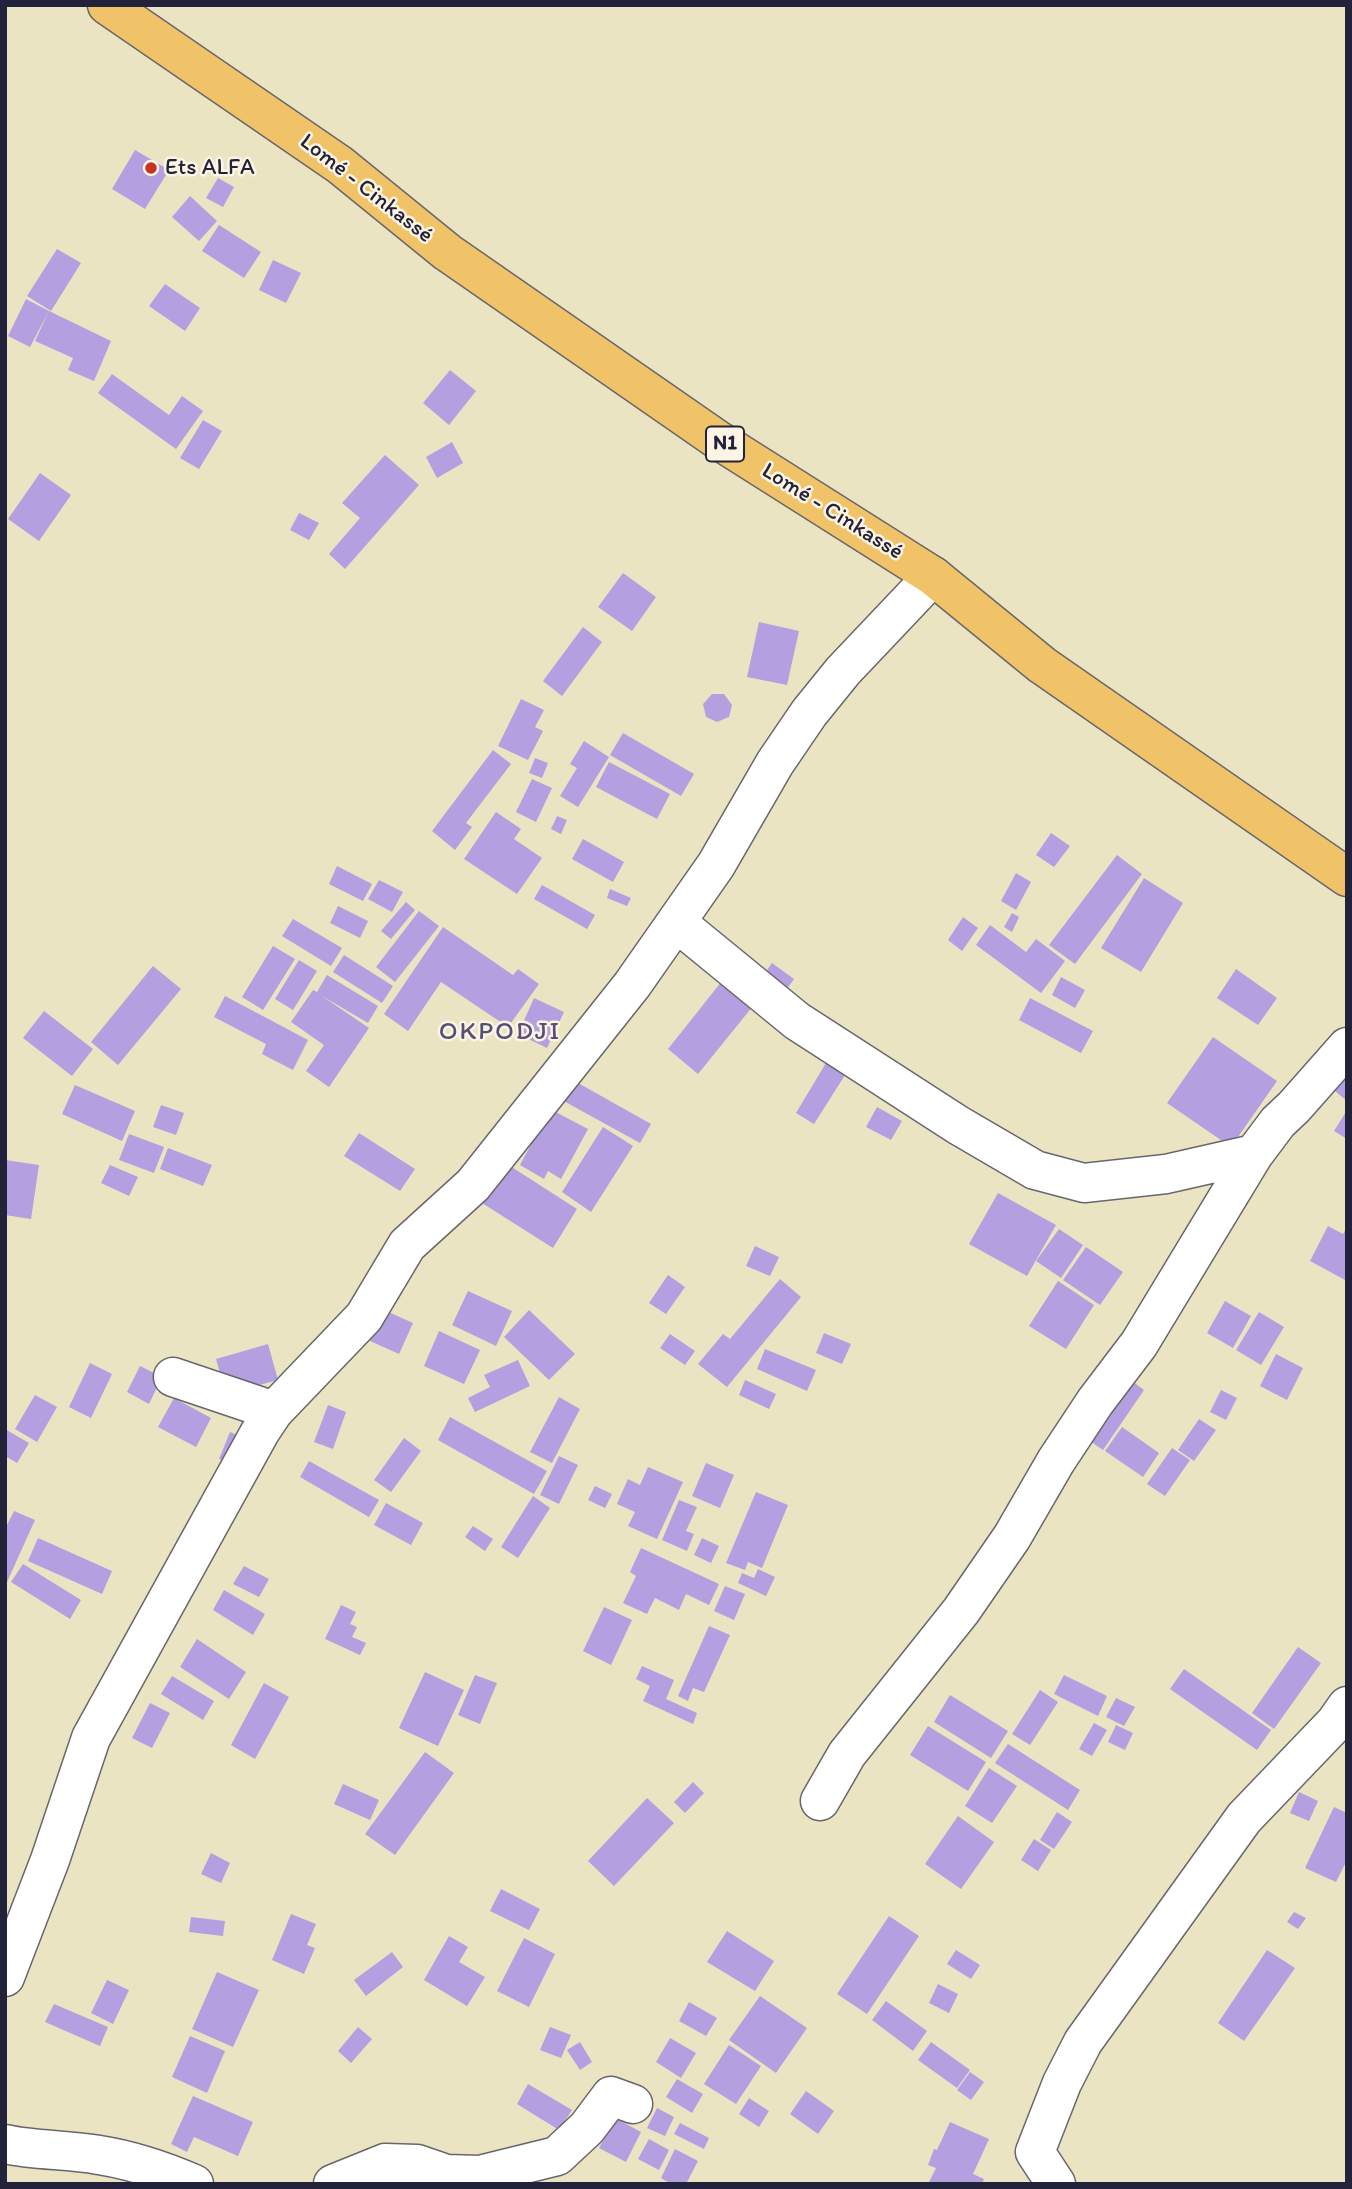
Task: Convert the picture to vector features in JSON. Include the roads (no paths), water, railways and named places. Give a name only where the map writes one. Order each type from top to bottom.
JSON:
[{"type":"highway","name":"Lomé - Cinkassé","points":[[107,5],[340,165],[447,251],[718,440],[933,576],[1042,665],[1347,877]]},
{"type":"street","points":[[5,1977],[50,1860],[91,1738],[233,1479],[274,1411],[364,1317],[407,1245],[473,1185],[632,985],[716,865],[775,763],[809,713],[843,671],[933,576]]},
{"type":"street","points":[[676,922],[809,1029],[958,1125],[1035,1170],[1084,1183],[1166,1174],[1254,1154]]},
{"type":"street","points":[[820,1801],[847,1754],[961,1611],[1012,1537],[1056,1461],[1095,1402],[1139,1344],[1254,1154],[1278,1122],[1347,1047]]},
{"type":"street","points":[[173,1377],[274,1411]]},
{"type":"street","points":[[1056,2184],[1035,2152],[1062,2083],[1083,2042],[1244,1818],[1335,1723],[1347,1706]]},
{"type":"street","points":[[333,2184],[385,2163],[417,2164],[446,2174],[480,2175],[557,2156],[587,2128],[611,2096],[633,2104]]},
{"type":"street","points":[[5,2144],[27,2149],[100,2155],[194,2184]]},
{"type":"place","name":"Ets ALFA","points":[[151,168]]},
{"type":"district","name":"OKPODJI","points":[[500,1032]]}]
